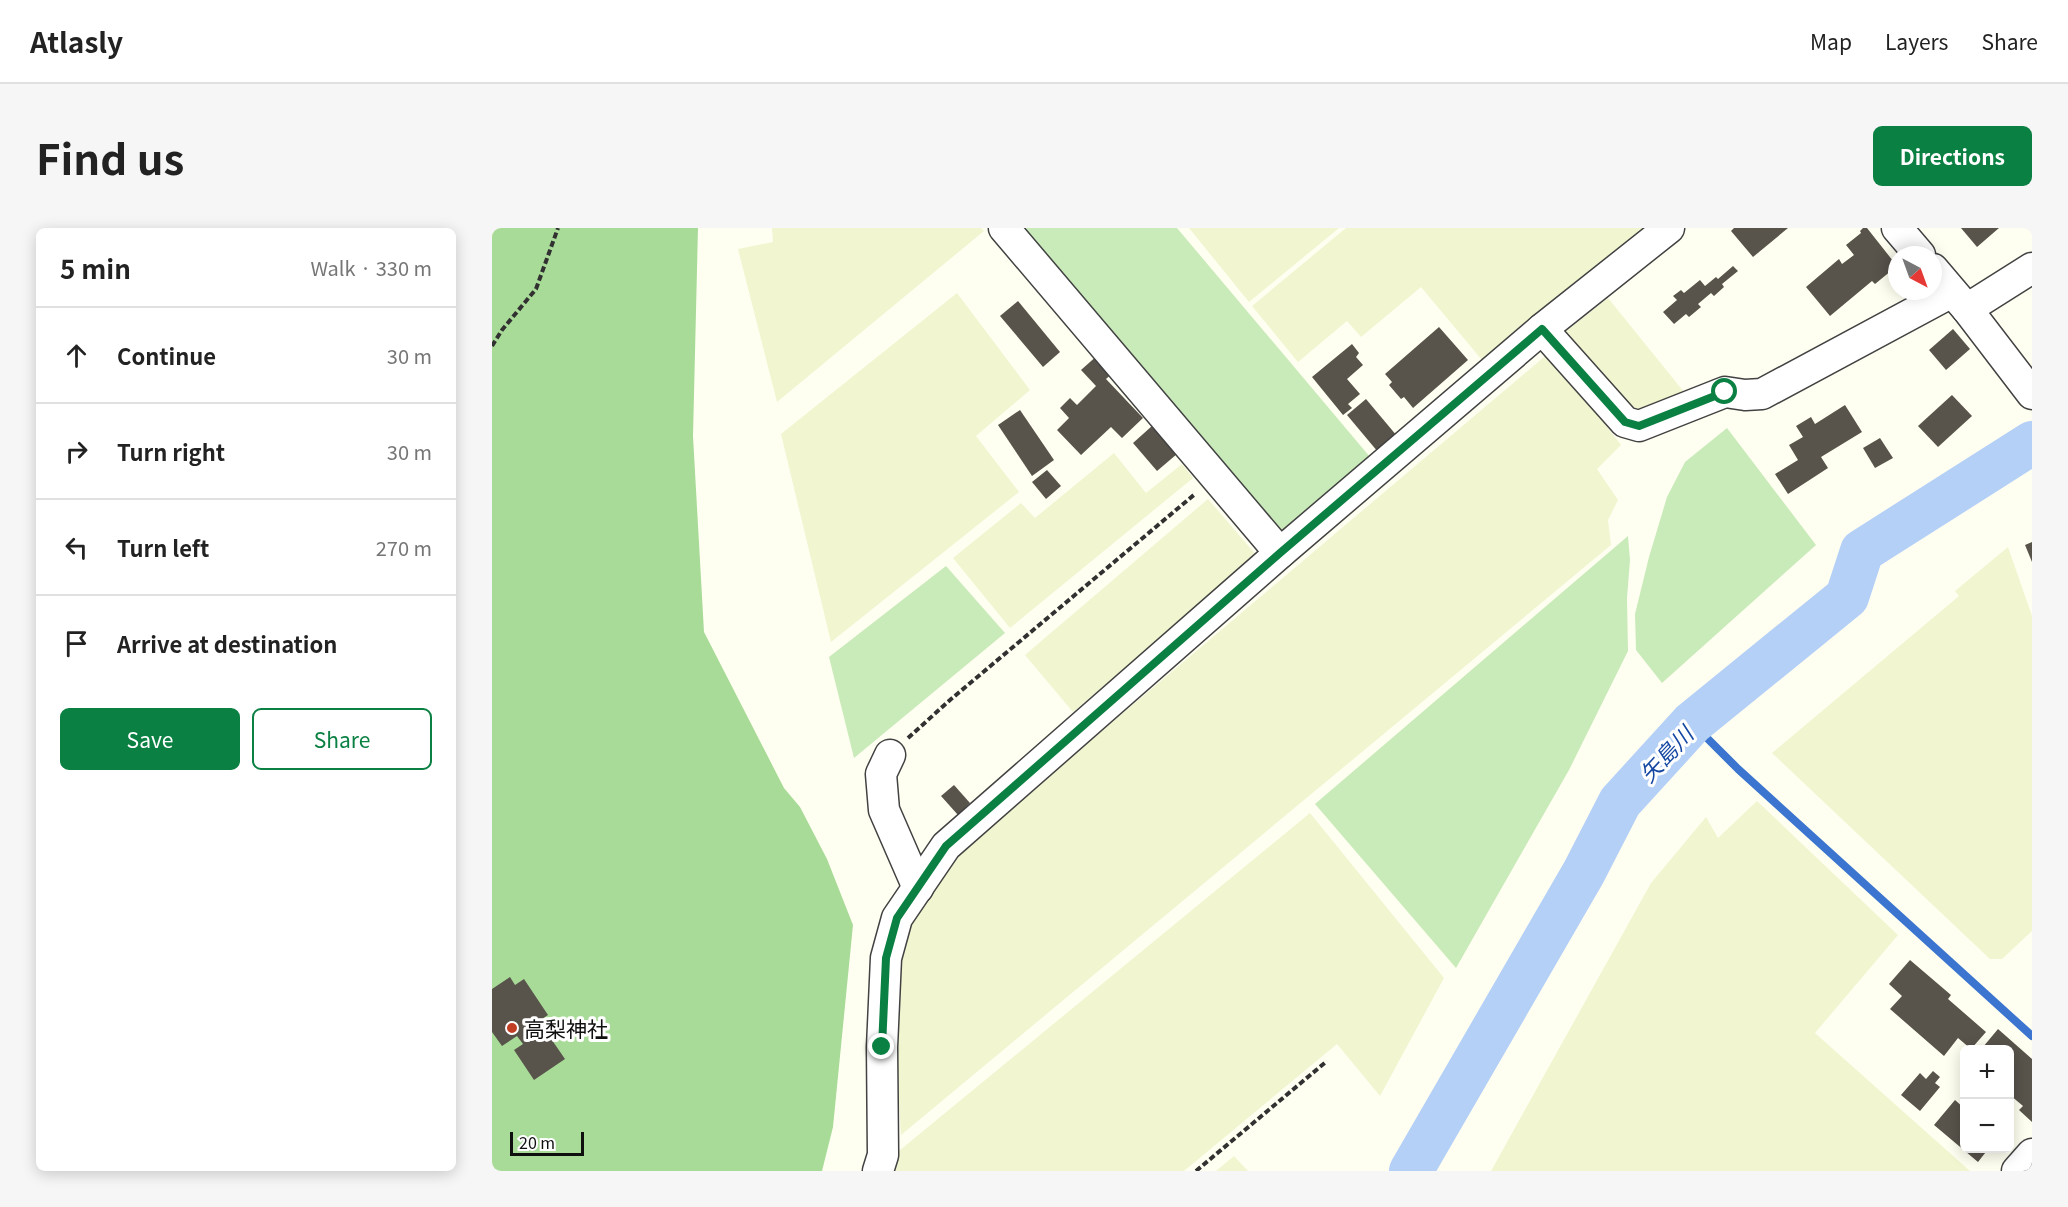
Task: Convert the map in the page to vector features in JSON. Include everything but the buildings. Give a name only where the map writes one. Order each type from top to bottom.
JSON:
[{"type":"street","points":[[878,1171],[883,1155],[882,1047],[886,958],[897,918],[946,846],[1280,553],[1542,329],[1669,228]]},
{"type":"street","points":[[1897,228],[1912,246]]},
{"type":"street","points":[[1010,230],[1280,553]]},
{"type":"street","points":[[1542,329],[1625,422],[1639,426],[1725,392],[1745,395],[1762,394],[2032,268]]},
{"type":"street","points":[[1942,279],[2032,394]]},
{"type":"street","points":[[890,755],[881,774],[884,810],[918,888]]},
{"type":"street","points":[[2018,1171],[2032,1154]]},
{"type":"path","points":[[492,346],[502,330],[536,289],[558,228]]},
{"type":"path","points":[[890,755],[950,700],[1216,476]]},
{"type":"path","points":[[1196,1171],[1327,1061]]},
{"type":"green space","points":[[492,228],[698,228],[693,436],[704,632],[784,788],[800,807],[827,859],[853,925],[833,1127],[822,1171],[492,1171]]},
{"type":"green space","points":[[772,228],[981,228],[984,231],[777,402],[738,249],[773,242]]},
{"type":"green space","points":[[1027,228],[1177,228],[1370,457],[1278,534],[1023,232]]},
{"type":"green space","points":[[1189,228],[1339,228],[1249,302]]},
{"type":"green space","points":[[1346,228],[1652,228],[1487,366],[1421,287],[1361,337],[1347,321],[1298,362],[1252,306]]},
{"type":"green space","points":[[957,293],[1030,390],[976,436],[1019,492],[831,642],[781,434]]},
{"type":"green space","points":[[1608,298],[1684,392],[1652,411],[1637,409],[1624,403],[1565,332]]},
{"type":"green space","points":[[1550,352],[1621,445],[1597,469],[1618,500],[1608,520],[1611,545],[901,1135],[893,997],[905,930],[933,887],[974,839]]},
{"type":"green space","points":[[1727,428],[1816,545],[1662,683],[1636,650],[1635,614],[1649,557],[1667,497],[1685,462]]},
{"type":"green space","points":[[1114,453],[1146,493],[1182,464],[1193,478],[1010,628],[953,558],[1021,503],[1035,518]]},
{"type":"green space","points":[[1208,499],[1257,556],[1073,712],[1025,655]]},
{"type":"green space","points":[[1628,536],[1630,560],[1627,598],[1628,651],[1569,770],[1456,968],[1315,804]]},
{"type":"green space","points":[[2008,547],[2032,616],[2032,931],[2002,959],[1990,959],[1772,753],[1959,596],[1955,591]]},
{"type":"green space","points":[[946,566],[1005,633],[854,758],[829,657]]},
{"type":"green space","points":[[1757,801],[1898,935],[1815,1033],[1970,1171],[1491,1171],[1651,883],[1706,817],[1718,838]]},
{"type":"green space","points":[[1310,813],[1444,978],[1380,1096],[1337,1044],[1184,1171],[890,1171],[894,1155]]},
{"type":"green space","points":[[1234,1156],[1248,1171],[1216,1171]]},
{"type":"waterway","name":"矢島川","points":[[1411,1171],[1584,872],[1620,802],[1692,723],[1847,597],[1862,551],[2032,443]]},
{"type":"waterway","points":[[1692,723],[1738,769],[2032,1036]]},
{"type":"place","name":"高梨神社","points":[[512,1028]]},
{"type":"route","points":[[882,1047],[886,958],[897,918],[946,846],[1280,553],[1542,329],[1625,422],[1639,426],[1725,392]]}]
